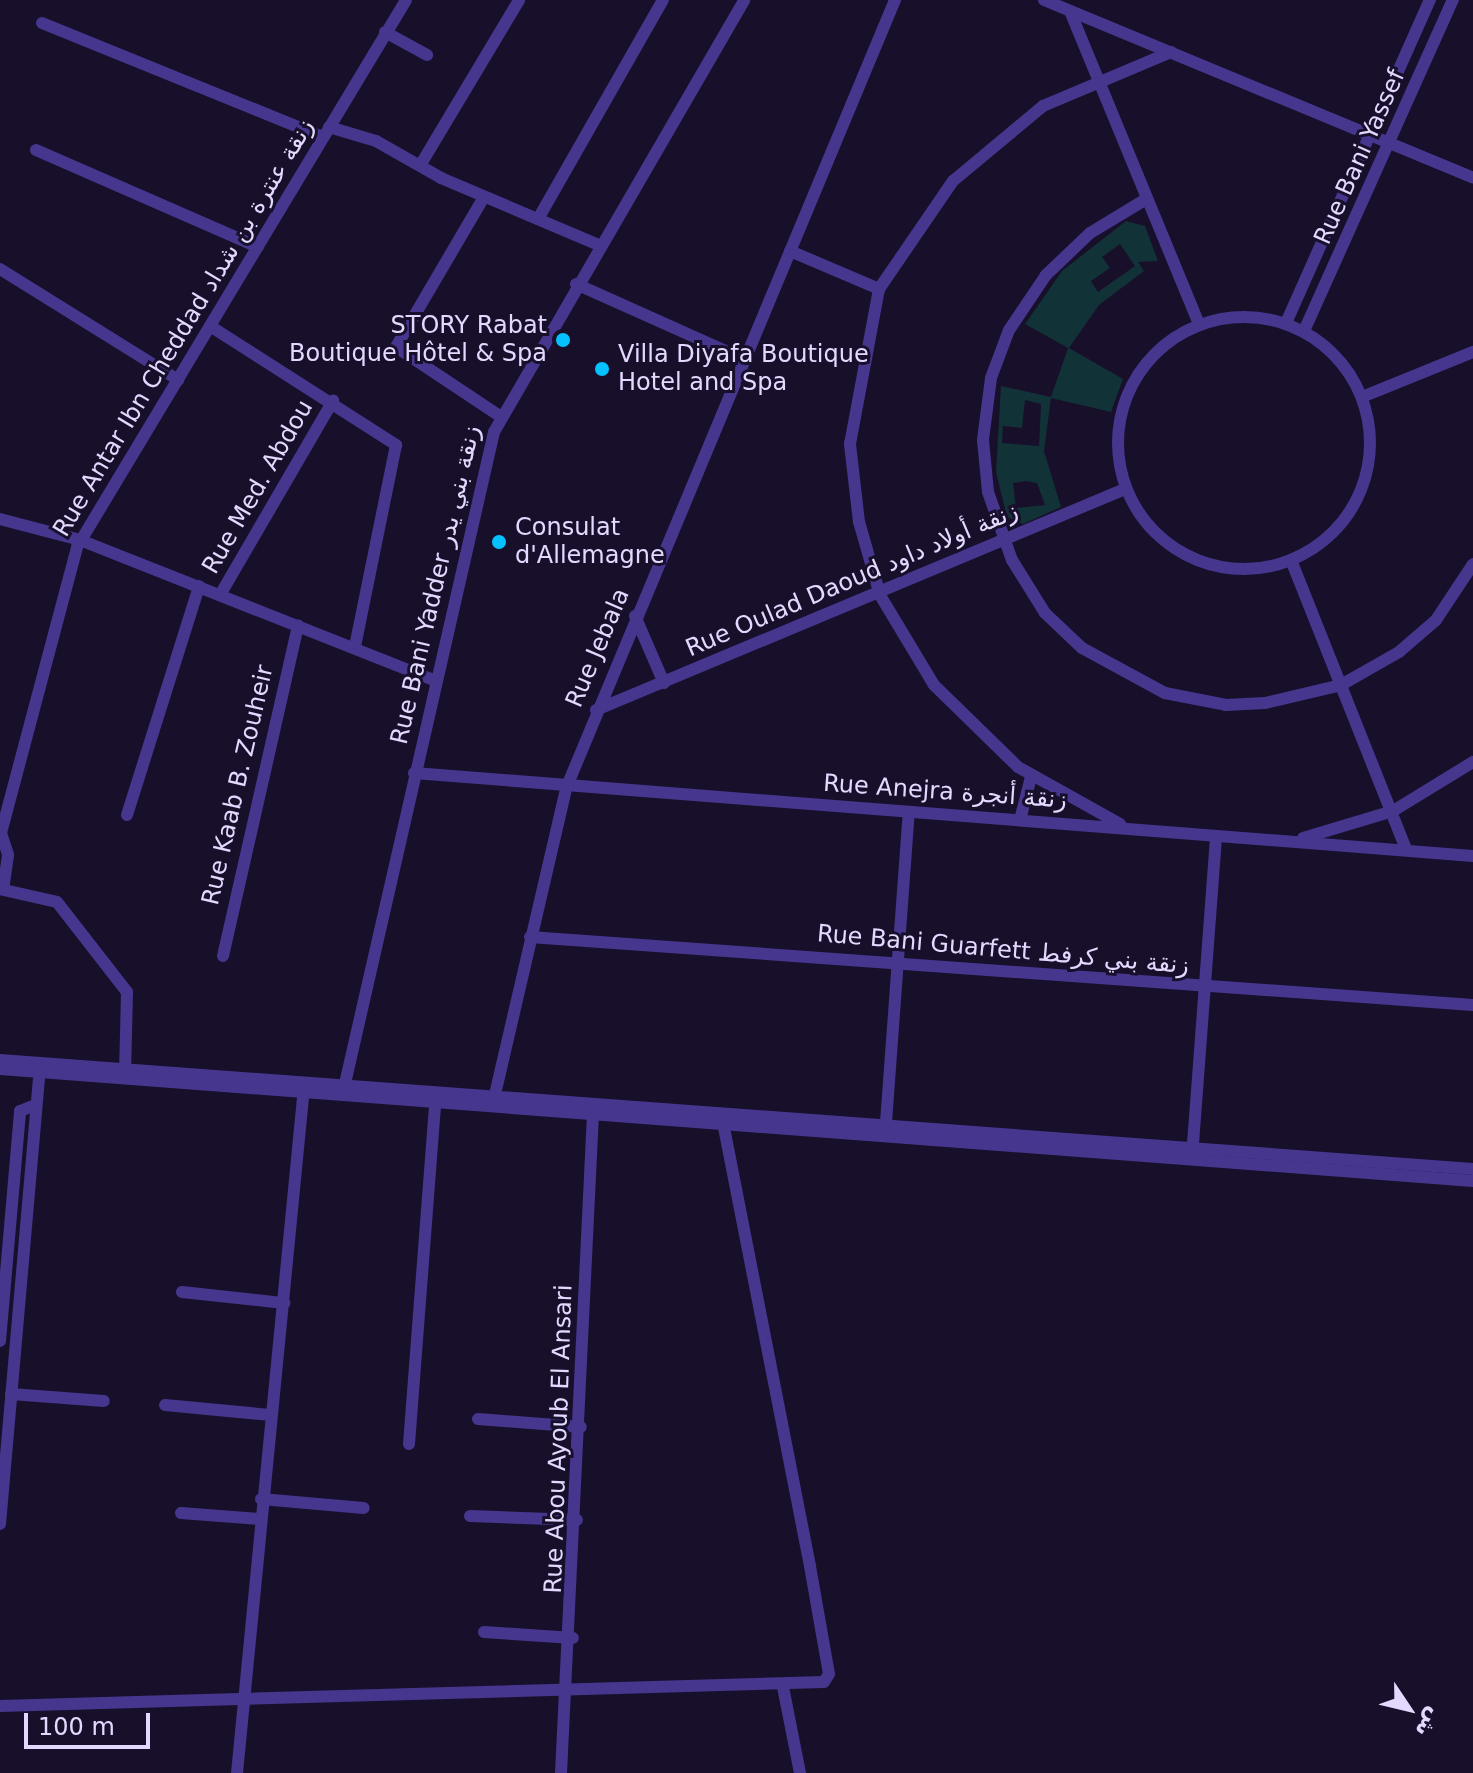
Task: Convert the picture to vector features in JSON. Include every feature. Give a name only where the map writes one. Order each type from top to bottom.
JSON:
[{"type":"street","points":[[421,164],[519,0]]},
{"type":"street","points":[[538,219],[663,0]]},
{"type":"street","name":"Rue Bani Yadder زنقة بني يدر","points":[[344,1089],[414,773],[500,416],[744,0]]},
{"type":"street","name":"Rue Jebala","points":[[493,1103],[567,786],[635,616],[895,0]]},
{"type":"street","points":[[1044,0],[1473,178]]},
{"type":"street","name":"Rue Bani Yassef","points":[[1286,323],[1430,0]]},
{"type":"street","name":"Rue Bani Yassef","points":[[1304,331],[1453,0]]},
{"type":"street","name":"Rue Antar Ibn Cheddad زنقة عنترة بن شداد","points":[[0,833],[80,540],[258,247],[400,2]]},
{"type":"street","points":[[1070,11],[1143,201],[1199,324]]},
{"type":"street","points":[[42,23],[326,132],[421,164],[484,197],[599,245]]},
{"type":"street","points":[[385,32],[427,55]]},
{"type":"street","points":[[1128,827],[1031,777],[934,685],[880,595],[859,522],[850,444],[879,289],[912,231],[992,142],[1095,79],[1171,52]]},
{"type":"street","points":[[36,150],[258,247]]},
{"type":"street","points":[[484,197],[396,347],[500,416]]},
{"type":"street","points":[[1143,201],[1059,261],[1017,316],[996,361],[983,448],[1003,541],[1065,634],[1165,693],[1239,704],[1341,685],[1422,633],[1473,564]]},
{"type":"street","points":[[790,251],[879,289]]},
{"type":"street","points":[[0,269],[178,380]]},
{"type":"street","points":[[576,284],[744,359]]},
{"type":"street","points":[[1242,316],[1286,323],[1304,331],[1338,359],[1362,397],[1370,445],[1360,493],[1332,533],[1291,560],[1235,570],[1180,553],[1148,526],[1125,489],[1118,462],[1123,405],[1151,356],[1199,324],[1242,316]]},
{"type":"street","points":[[210,326],[390,437],[397,452],[355,647]]},
{"type":"street","points":[[1362,397],[1473,352]]},
{"type":"street","name":"Rue Med. Abdou","points":[[220,595],[333,401]]},
{"type":"street","name":"Rue Oulad Daoud زنقة أولاد داود","points":[[596,710],[880,595],[1125,489]]},
{"type":"street","name":"Rue Med. Abdou","points":[[0,519],[80,540],[436,681]]},
{"type":"street","points":[[1291,560],[1406,849]]},
{"type":"street","points":[[127,815],[199,586]]},
{"type":"street","points":[[635,616],[664,683]]},
{"type":"street","name":"Rue Kaab B. Zouheir","points":[[223,956],[298,625]]},
{"type":"street","points":[[1292,841],[1393,811],[1473,762]]},
{"type":"street","name":"Rue Anejra زنقة أنجرة","points":[[414,773],[1473,856]]},
{"type":"street","points":[[1020,820],[1031,777]]},
{"type":"street","points":[[885,1135],[909,812]]},
{"type":"street","points":[[0,833],[8,855],[2,889],[62,906],[127,992],[126,1074]]},
{"type":"street","points":[[1192,1156],[1216,837]]},
{"type":"street","name":"Rue Bani Guarfett زنقة بني كرفط","points":[[530,937],[1473,1005]]},
{"type":"street","points":[[0,1060],[40,1068]]},
{"type":"street","points":[[0,1524],[40,1068]]},
{"type":"street","points":[[0,1069],[40,1068],[344,1089],[724,1123],[1192,1156],[1473,1181]]},
{"type":"street","points":[[237,1773],[259,1519],[284,1303],[304,1086]]},
{"type":"street","points":[[409,1444],[436,1098]]},
{"type":"street","points":[[0,1341],[6,1199],[20,1111],[36,1105]]},
{"type":"street","name":"Rue Abou Ayoub El Ansari","points":[[561,1773],[573,1638],[593,1112]]},
{"type":"street","points":[[0,1706],[569,1688],[821,1684],[829,1674],[724,1123]]},
{"type":"street","points":[[1192,1156],[1473,1169]]},
{"type":"street","points":[[182,1292],[284,1303]]},
{"type":"street","points":[[11,1394],[104,1401]]},
{"type":"street","points":[[165,1405],[270,1415]]},
{"type":"street","points":[[478,1419],[581,1427]]},
{"type":"street","points":[[261,1499],[364,1508]]},
{"type":"street","points":[[181,1513],[259,1519]]},
{"type":"street","points":[[470,1516],[577,1520]]},
{"type":"street","points":[[484,1632],[573,1638]]},
{"type":"street","points":[[783,1687],[800,1773]]},
{"type":"green space","points":[[1126,221],[1145,226],[1158,261],[1138,262],[1144,271],[1099,305],[1069,348],[1123,379],[1111,412],[1051,398],[1044,451],[1061,507],[1023,524],[1007,517],[996,472],[1001,386],[1051,397],[1068,348],[1025,324],[1062,271]],"holes":[[[1120,244],[1135,266],[1098,292],[1091,281],[1110,268],[1102,257]],[[1025,400],[1041,404],[1039,446],[1002,443],[1003,426],[1022,428]],[[1013,483],[1037,483],[1045,505],[1016,508]]]},
{"type":"place","name":"STORY Rabat Boutique Hôtel & Spa","points":[[563,340]]},
{"type":"place","name":"Villa Diyafa Boutique Hotel and Spa","points":[[602,369]]},
{"type":"place","name":"Consulat d'Allemagne","points":[[499,542]]}]
